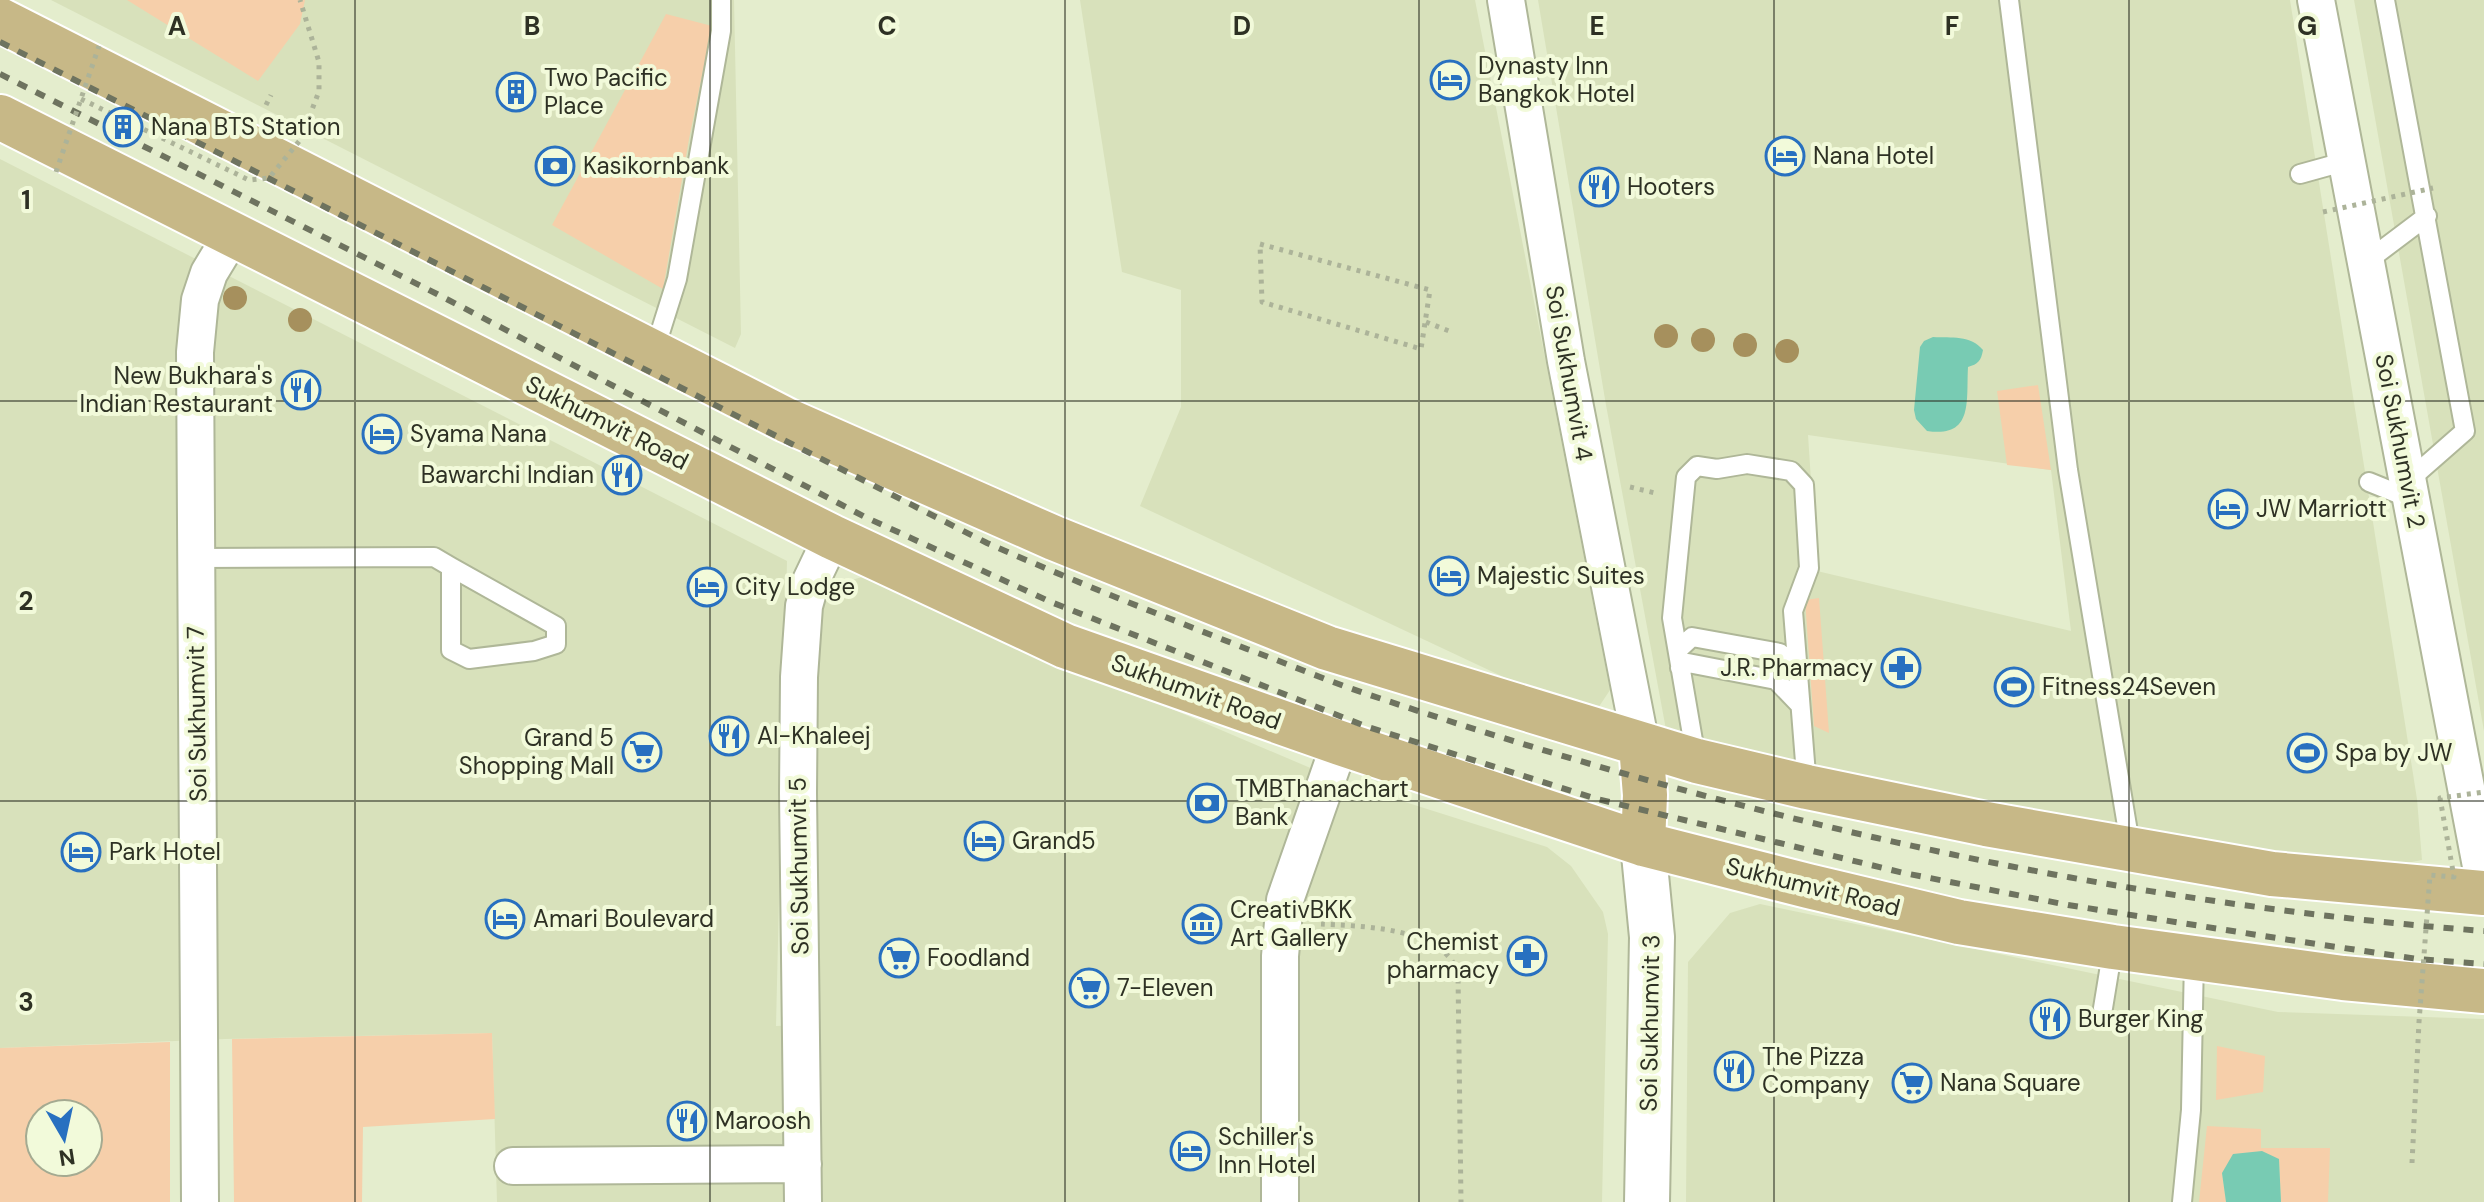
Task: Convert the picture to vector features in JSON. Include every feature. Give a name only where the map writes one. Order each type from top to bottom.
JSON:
[{"type":"main road","points":[[0,20],[786,420],[1054,538],[1327,648],[1641,745],[1807,787],[1986,824],[2272,874],[2484,893]]},
{"type":"main road","name":"Sukhumvit Road","points":[[0,117],[832,537],[1065,646],[1340,743],[1643,844],[1959,922],[2113,947],[2343,978],[2484,991]]},
{"type":"main road","points":[[1641,745],[1645,795],[1643,844]]},
{"type":"street","name":"Soi Sukhumvit 4","points":[[1506,0],[1566,361],[1641,745]]},
{"type":"street","name":"Soi Sukhumvit 2","points":[[2316,0],[2484,882]]},
{"type":"street","name":"Soi Sukhumvit 7","points":[[200,1202],[195,352],[200,300],[209,273],[232,235]]},
{"type":"street","name":"Soi Sukhumvit 5","points":[[803,1202],[799,677],[804,606],[811,581],[832,537]]},
{"type":"street","points":[[1280,1202],[1280,956],[1285,900],[1340,743]]},
{"type":"street","name":"Soi Sukhumvit 3","points":[[1643,844],[1652,937],[1647,1202]]},
{"type":"street","points":[[513,1166],[803,1164]]},
{"type":"lane","points":[[654,352],[677,279],[721,31],[721,0]]},
{"type":"lane","points":[[2009,0],[2068,470],[2131,850]]},
{"type":"lane","points":[[2369,482],[2410,490],[2465,431],[2385,0]]},
{"type":"lane","points":[[2300,174],[2347,161]]},
{"type":"lane","points":[[2366,262],[2427,216]]},
{"type":"lane","points":[[1697,761],[1672,618],[1686,477],[1697,466],[1717,469],[1747,464],[1791,471],[1804,485],[1809,568],[1793,611],[1807,787]]},
{"type":"lane","points":[[195,558],[434,557],[556,626],[556,644],[534,651],[469,659],[451,650],[451,567]]},
{"type":"lane","points":[[1679,659],[1692,637],[1780,653],[1798,674]]},
{"type":"lane","points":[[1679,659],[1776,680],[1800,705]]},
{"type":"lane","points":[[2103,1008],[2113,947]]},
{"type":"lane","points":[[2182,1202],[2191,1110],[2194,958]]},
{"type":"path","points":[[81,99],[249,180],[269,178],[301,139],[319,91],[319,62],[300,0]]},
{"type":"path","points":[[56,172],[99,46]]},
{"type":"path","points":[[2323,212],[2433,188]]},
{"type":"path","points":[[1260,244],[1430,290],[1426,322],[1421,349],[1262,302],[1260,244]]},
{"type":"path","points":[[1426,322],[1449,331]]},
{"type":"path","points":[[1629,487],[1683,501]]},
{"type":"path","points":[[2412,1163],[2430,875],[2454,877],[2440,798],[2484,792]]},
{"type":"path","points":[[1283,922],[1361,927],[1421,938],[1450,958],[1458,974],[1461,1202]]},
{"type":"shaded area","points":[[51,0],[734,0],[741,334],[735,348]]},
{"type":"shaded area","points":[[127,0],[305,0],[300,24],[258,81]]},
{"type":"shaded area","points":[[1080,0],[1475,0],[1610,690],[1596,711],[1561,704],[1140,506],[1181,407],[1181,290],[1122,272]]},
{"type":"shaded area","points":[[1538,0],[2290,0],[2417,799],[2422,860],[2376,869],[2104,829],[1667,735],[1606,405]],"holes":[[[1808,435],[2051,470],[2071,631],[1817,571]]]},
{"type":"shaded area","points":[[2354,0],[2484,0],[2484,731]]},
{"type":"shaded area","points":[[666,14],[712,26],[663,289],[552,225]]},
{"type":"shaded area","points":[[0,159],[787,561],[776,1026],[811,1025],[811,623],[818,604],[842,583],[862,577],[1348,784],[1547,847],[1571,866],[1603,912],[1608,934],[1602,1202],[497,1202],[492,1033],[0,1048]]},
{"type":"shaded area","points":[[2038,385],[2051,470],[2007,465],[1997,391]]},
{"type":"shaded area","points":[[1819,598],[1829,733],[1814,726],[1805,600]]},
{"type":"shaded area","points":[[1760,904],[2278,1012],[2484,1019],[2484,1202],[1686,1202],[1688,962],[1730,913]]},
{"type":"shaded area","points":[[492,1033],[495,1119],[363,1127],[362,1202],[234,1202],[232,1039]]},
{"type":"shaded area","points":[[170,1042],[170,1202],[0,1202],[0,1048]]},
{"type":"shaded area","points":[[2217,1046],[2265,1056],[2263,1092],[2216,1100]]},
{"type":"shaded area","points":[[2207,1126],[2261,1129],[2261,1148],[2330,1148],[2328,1202],[2281,1202],[2279,1159],[2222,1173],[2226,1202],[2199,1202]]},
{"type":"water","points":[[1933,337],[1967,340],[1983,350],[1978,362],[1968,367],[1967,404],[1960,423],[1942,432],[1927,431],[1916,419],[1914,410],[1920,347]]},
{"type":"water","points":[[2262,1151],[2279,1159],[2281,1202],[2226,1202],[2222,1173],[2233,1154]]},
{"type":"railway","points":[[0,42],[987,543],[1149,611],[1349,688],[1638,778],[1917,847],[2199,899],[2484,931]]},
{"type":"railway","points":[[0,74],[437,294],[865,517],[1051,602],[1365,726],[1597,799],[1904,873],[2068,905],[2283,939],[2418,959],[2484,964]]},
{"type":"place","name":"Dynasty Inn Bangkok Hotel","points":[[1450,80]]},
{"type":"place","name":"Two Pacific Place","points":[[516,92]]},
{"type":"place","name":"Nana BTS Station","points":[[123,127]]},
{"type":"place","name":"Nana Hotel","points":[[1785,156]]},
{"type":"place","name":"Kasikornbank","points":[[555,166]]},
{"type":"place","name":"Hooters","points":[[1599,187]]},
{"type":"place","name":"New Bukhara's Indian Restaurant","points":[[301,390]]},
{"type":"place","name":"Syama Nana","points":[[382,434]]},
{"type":"place","name":"Bawarchi Indian","points":[[622,475]]},
{"type":"place","name":"JW Marriott","points":[[2228,509]]},
{"type":"place","name":"Majestic Suites","points":[[1449,576]]},
{"type":"place","name":"City Lodge","points":[[707,587]]},
{"type":"place","name":"J.R. Pharmacy","points":[[1901,668]]},
{"type":"place","name":"Fitness24Seven","points":[[2014,687]]},
{"type":"place","name":"Al-Khaleej","points":[[729,736]]},
{"type":"place","name":"Grand 5 Shopping Mall","points":[[642,752]]},
{"type":"place","name":"Spa by JW","points":[[2307,753]]},
{"type":"place","name":"TMBThanachart Bank","points":[[1207,803]]},
{"type":"place","name":"Grand5","points":[[984,841]]},
{"type":"place","name":"Park Hotel","points":[[81,852]]},
{"type":"place","name":"Amari Boulevard","points":[[505,919]]},
{"type":"place","name":"CreativBKK Art Gallery","points":[[1202,924]]},
{"type":"place","name":"Chemist pharmacy","points":[[1527,956]]},
{"type":"place","name":"Foodland","points":[[899,958]]},
{"type":"place","name":"7-Eleven","points":[[1089,988]]},
{"type":"place","name":"Burger King","points":[[2050,1019]]},
{"type":"place","name":"The Pizza Company","points":[[1734,1071]]},
{"type":"place","name":"Nana Square","points":[[1912,1083]]},
{"type":"place","name":"Maroosh","points":[[687,1121]]},
{"type":"place","name":"Schiller's Inn Hotel","points":[[1190,1151]]}]
